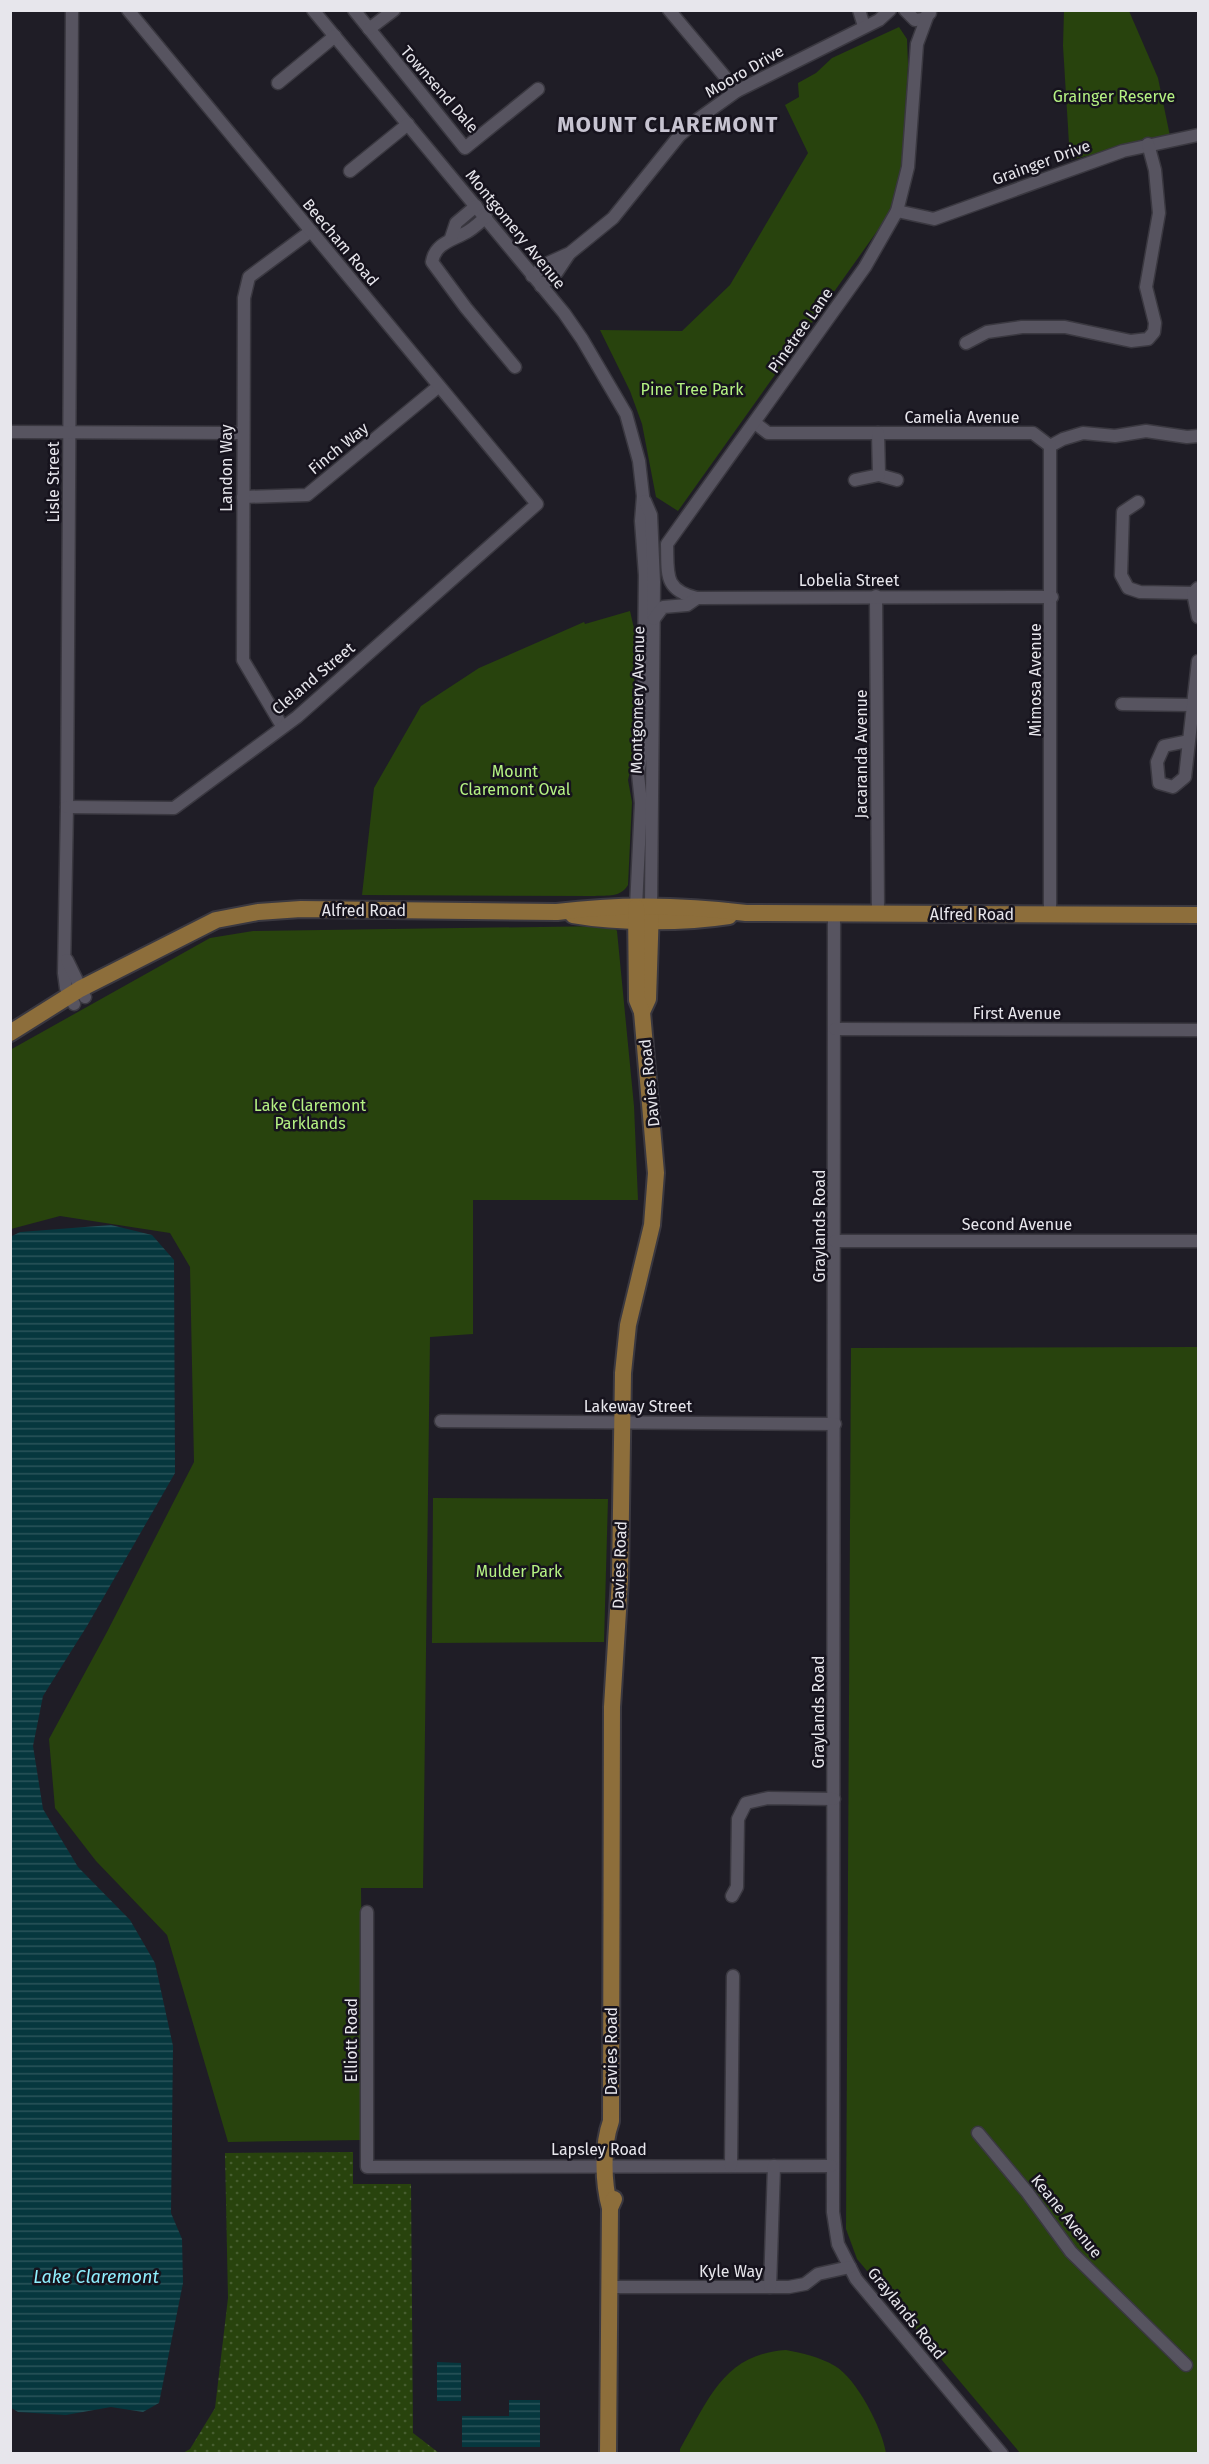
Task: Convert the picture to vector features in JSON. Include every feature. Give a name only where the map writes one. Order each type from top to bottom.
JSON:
[{"type":"main road","name":"Alfred Road","points":[[10,1033],[216,920],[258,912],[301,909],[557,912],[597,907],[704,920],[746,913],[1198,915]]},
{"type":"main road","name":"Davies Road","points":[[608,2454],[610,2208],[615,2197],[611,2165],[616,2132],[611,2121],[612,1707],[620,1579],[622,1422],[626,1336],[652,1225],[656,1173],[642,1012],[648,999],[644,913]]},
{"type":"main road","name":"Alfred Road","points":[[10,1042],[77,997]]},
{"type":"street","name":"Lisle Street","points":[[72,10],[67,807],[63,973],[77,997]]},
{"type":"street","name":"Beecham Road","points":[[128,10],[528,494]]},
{"type":"street","name":"Montgomery Avenue","points":[[313,10],[541,286],[582,339],[626,414],[639,461],[643,496],[651,516],[653,544],[651,626],[643,747],[638,774],[644,913]]},
{"type":"street","name":"Townsend Dale","points":[[354,10],[465,148],[538,89]]},
{"type":"street","points":[[369,29],[394,10]]},
{"type":"street","points":[[669,10],[737,91]]},
{"type":"street","points":[[859,10],[864,26]]},
{"type":"street","name":"Mooro Drive","points":[[879,20],[890,10]]},
{"type":"street","name":"Mooro Drive","points":[[541,286],[557,272],[570,253],[625,205],[679,136],[737,91],[864,26],[879,20],[908,15],[919,20],[930,12]]},
{"type":"street","name":"Pinetree Lane","points":[[697,598],[686,595],[670,584],[667,544],[865,267],[897,211],[908,167],[917,44],[930,12]]},
{"type":"street","name":"Pinetree Lane","points":[[908,15],[917,44]]},
{"type":"street","points":[[278,83],[335,36]]},
{"type":"street","points":[[351,171],[408,124]]},
{"type":"street","name":"Grainger Drive","points":[[897,211],[934,219],[1062,171],[1148,144],[1198,135]]},
{"type":"street","points":[[966,343],[987,332],[1022,327],[1065,327],[1131,341],[1148,339],[1154,332],[1155,322],[1146,287],[1159,213],[1155,170],[1148,144]]},
{"type":"street","points":[[451,238],[456,223],[476,206]]},
{"type":"street","points":[[486,217],[467,232],[451,238],[434,254],[433,266],[515,367]]},
{"type":"street","name":"Landon Way","points":[[282,726],[272,713],[243,660],[244,298],[249,277],[311,231]]},
{"type":"street","name":"Mooro Drive","points":[[532,276],[550,262],[570,253]]},
{"type":"street","name":"Finch Way","points":[[243,497],[307,495],[439,386]]},
{"type":"street","name":"Camelia Avenue","points":[[755,423],[768,433],[1033,433],[1050,446]]},
{"type":"street","points":[[1050,446],[1083,433],[1115,436],[1146,431],[1187,437],[1198,436]]},
{"type":"street","points":[[10,432],[243,433]]},
{"type":"street","points":[[878,433],[879,475]]},
{"type":"street","name":"Mimosa Avenue","points":[[1050,446],[1052,597],[1050,914]]},
{"type":"street","points":[[855,480],[879,475],[897,480]]},
{"type":"street","name":"Cleland Street","points":[[67,807],[174,808],[297,717],[537,504],[528,494]]},
{"type":"street","points":[[1138,502],[1123,512],[1121,575],[1128,588],[1140,592],[1196,590],[1198,617]]},
{"type":"street","name":"Jacaranda Avenue","points":[[876,596],[878,913]]},
{"type":"street","name":"Lobelia Street","points":[[651,626],[663,607],[687,605],[697,598],[1052,597]]},
{"type":"street","points":[[1188,741],[1198,661]]},
{"type":"street","points":[[1122,704],[1191,705]]},
{"type":"street","name":"Graylands Road","points":[[834,913],[835,1424],[831,2166],[833,2212],[838,2244],[856,2279],[1002,2454]]},
{"type":"street","name":"First Avenue","points":[[835,1029],[1198,1030]]},
{"type":"street","name":"Second Avenue","points":[[835,1241],[1198,1241]]},
{"type":"street","name":"Lakeway Street","points":[[441,1421],[835,1424]]},
{"type":"street","points":[[732,1896],[737,1887],[738,1819],[746,1803],[768,1798],[834,1799]]},
{"type":"street","name":"Elliott Road","points":[[367,1912],[367,2167]]},
{"type":"street","points":[[731,2166],[733,1976]]},
{"type":"street","name":"Keane Avenue","points":[[978,2133],[1027,2192],[1071,2252],[1186,2366]]},
{"type":"street","points":[[770,2287],[774,2166]]},
{"type":"street","name":"Lapsley Road","points":[[367,2167],[831,2166]]},
{"type":"street","name":"Kyle Way","points":[[608,2287],[770,2287],[805,2284],[818,2274],[850,2267]]},
{"type":"green space","name":"Grainger Reserve","points":[[1064,11],[1129,11],[1158,78],[1170,136],[1070,160],[1063,46]]},
{"type":"green space","name":"Pine Tree Park","points":[[899,27],[907,39],[908,65],[900,199],[678,511],[656,497],[642,424],[630,391],[600,330],[682,331],[730,285],[808,153],[785,105],[799,97],[798,83],[816,73],[832,58]]},
{"type":"green space","name":"Mount Claremont Oval","points":[[630,611],[635,633],[633,759],[628,780],[632,802],[628,885],[625,889],[613,895],[595,896],[362,895],[374,788],[421,706],[479,668],[584,622],[585,624]]},
{"type":"green space","name":"Lake Claremont Parklands","points":[[614,927],[617,931],[634,1106],[638,1200],[473,1200],[473,1334],[430,1337],[423,1888],[361,1888],[364,2140],[228,2142],[167,1935],[96,1861],[55,1808],[49,1739],[194,1462],[190,1267],[170,1233],[60,1216],[11,1229],[10,1050],[210,938],[253,931]]},
{"type":"green space","points":[[1198,1347],[1198,2453],[1020,2453],[857,2259],[846,2229],[851,1348]]},
{"type":"green space","name":"Mulder Park","points":[[433,1498],[608,1499],[604,1642],[432,1643]]},
{"type":"green space","points":[[353,2152],[353,2184],[411,2184],[413,2433],[439,2453],[183,2453],[190,2449],[215,2408],[228,2298],[225,2153]]},
{"type":"green space","points":[[786,2350],[823,2360],[843,2372],[860,2393],[874,2418],[886,2453],[680,2453],[680,2449],[709,2398],[732,2370],[747,2360],[765,2353]]},
{"type":"water","name":"Lake Claremont","points":[[111,1225],[152,1235],[174,1260],[175,1473],[87,1626],[43,1696],[33,1746],[43,1809],[78,1867],[130,1920],[155,1963],[173,2046],[171,2213],[182,2239],[183,2283],[159,2403],[143,2412],[111,2407],[66,2415],[18,2412],[10,2407],[10,1237],[20,1232]]},
{"type":"water","points":[[437,2362],[461,2363],[461,2401],[437,2401]]},
{"type":"water","points":[[509,2400],[540,2400],[540,2447],[462,2447],[462,2416],[509,2416]]},
{"type":"district","name":"MOUNT CLAREMONT","points":[[668,124]]}]
